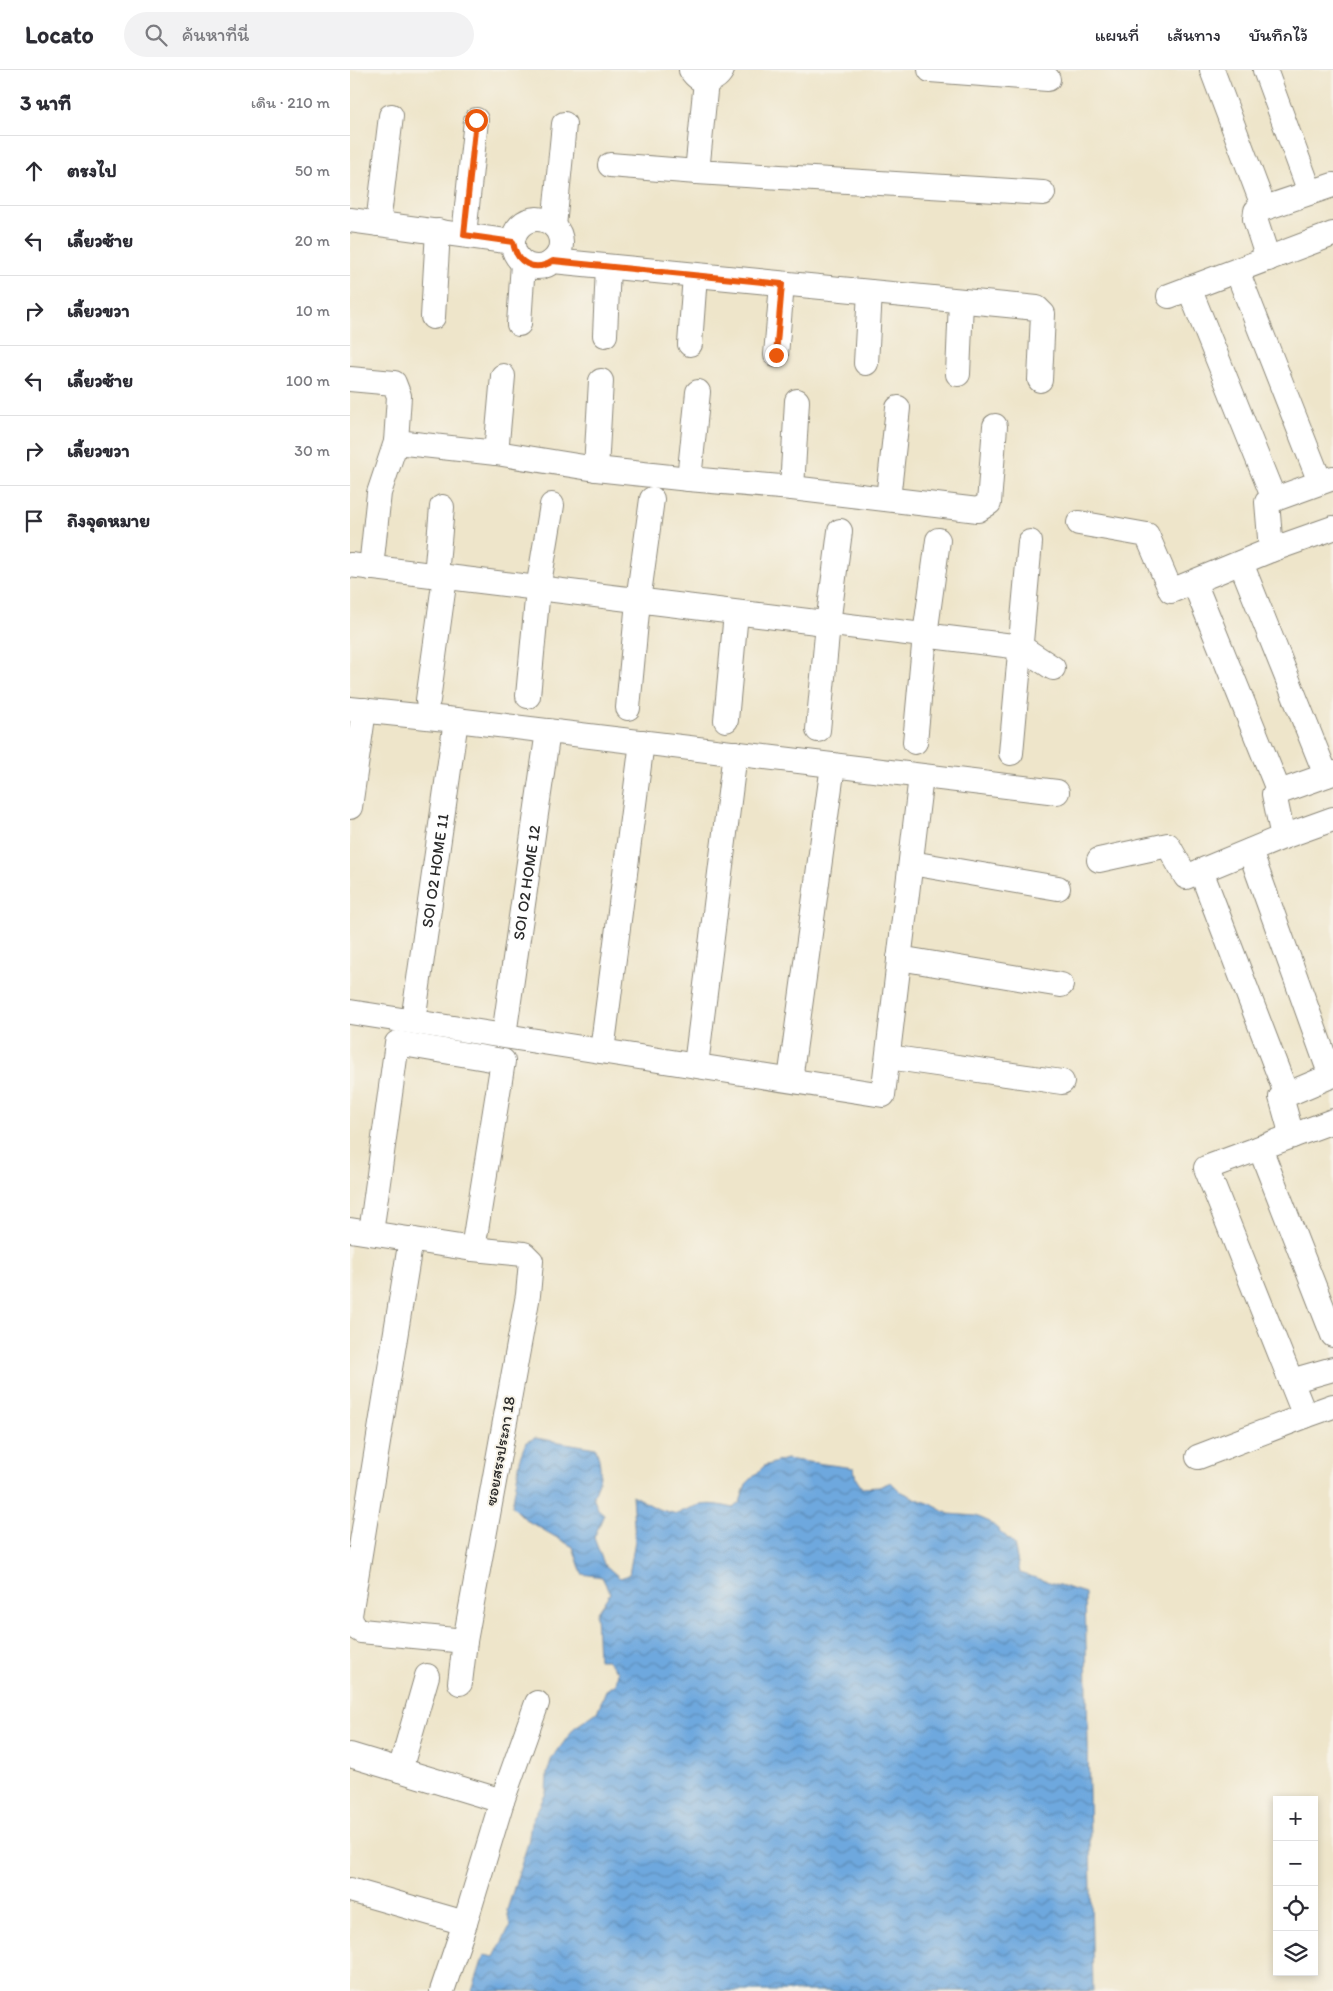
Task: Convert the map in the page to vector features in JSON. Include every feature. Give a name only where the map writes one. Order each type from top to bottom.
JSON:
[{"type":"street","points":[[930,70],[1048,78]]},
{"type":"street","points":[[1212,70],[1264,208]]},
{"type":"street","points":[[1265,70],[1310,192]]},
{"type":"street","points":[[698,172],[706,74]]},
{"type":"street","points":[[378,224],[391,116]]},
{"type":"street","points":[[464,235],[476,120]]},
{"type":"street","points":[[553,261],[561,248],[561,240],[554,226],[564,124]]},
{"type":"street","points":[[610,165],[1043,193]]},
{"type":"street","points":[[1268,259],[1255,219],[1256,211],[1333,185]]},
{"type":"street","points":[[554,226],[540,218],[525,222],[514,234],[513,242],[518,257],[523,263],[538,267],[553,261],[1037,308],[1043,314],[1040,380]]},
{"type":"street","points":[[350,220],[513,242]]},
{"type":"street","points":[[433,317],[438,232]]},
{"type":"street","points":[[1274,499],[1179,292],[1333,234]]},
{"type":"street","points":[[519,324],[523,263]]},
{"type":"street","points":[[605,335],[608,267]]},
{"type":"street","points":[[1237,271],[1327,480],[1267,502],[1271,550]]},
{"type":"street","points":[[690,344],[695,275]]},
{"type":"street","points":[[776,355],[782,284]]},
{"type":"street","points":[[866,363],[870,292]]},
{"type":"street","points":[[958,374],[960,301]]},
{"type":"street","points":[[496,453],[503,376]]},
{"type":"street","points":[[350,379],[394,383],[399,396],[396,442],[379,492],[360,566],[1022,647],[1053,668]]},
{"type":"street","points":[[596,469],[601,381]]},
{"type":"street","points":[[689,479],[698,392]]},
{"type":"street","points":[[792,488],[797,401]]},
{"type":"street","points":[[888,499],[898,408]]},
{"type":"street","points":[[396,442],[496,453],[596,469],[792,488],[978,510],[984,508],[989,503],[995,426]]},
{"type":"street","points":[[628,708],[638,601],[652,499]]},
{"type":"street","points":[[528,696],[538,589],[552,505]]},
{"type":"street","points":[[428,700],[441,577],[442,507]]},
{"type":"street","points":[[1079,523],[1147,535],[1171,591],[1271,550],[1333,528]]},
{"type":"street","points":[[818,730],[828,624],[840,531]]},
{"type":"street","points":[[915,742],[925,635],[938,540]]},
{"type":"street","points":[[1011,752],[1030,542]]},
{"type":"street","points":[[1241,563],[1329,774],[1274,794],[1283,837]]},
{"type":"street","points":[[1194,582],[1279,792]]},
{"type":"street","points":[[726,720],[736,612]]},
{"type":"street","points":[[350,806],[357,709],[548,730],[1057,792]]},
{"type":"street","name":"SOI O2 HOME 11","points":[[412,1021],[456,720]]},
{"type":"street","name":"SOI O2 HOME 12","points":[[504,1035],[548,730]]},
{"type":"street","points":[[602,1051],[642,742]]},
{"type":"street","points":[[696,1065],[735,753]]},
{"type":"street","points":[[790,1080],[833,765]]},
{"type":"street","points":[[350,1012],[883,1095],[921,776]]},
{"type":"street","points":[[1099,860],[1168,845],[1186,877],[1283,837],[1333,820]]},
{"type":"street","points":[[1250,851],[1332,1075],[1280,1097],[1292,1136]]},
{"type":"street","points":[[911,863],[1058,888]]},
{"type":"street","points":[[1201,871],[1286,1093]]},
{"type":"street","points":[[899,958],[1061,984]]},
{"type":"street","points":[[397,1043],[503,1061],[473,1249],[360,1232],[397,1043]]},
{"type":"street","points":[[888,1057],[1062,1082]]},
{"type":"street","points":[[1305,1416],[1206,1168],[1333,1121]]},
{"type":"street","points":[[1260,1148],[1333,1335]]},
{"type":"street","points":[[411,1239],[350,1616],[353,1626],[361,1631],[465,1640]]},
{"type":"street","name":"ซอยสรงประภา 18","points":[[460,1683],[465,1640],[528,1295],[531,1262],[524,1254],[473,1249]]},
{"type":"street","points":[[1291,1381],[1333,1369]]},
{"type":"street","points":[[1198,1457],[1333,1406]]},
{"type":"street","points":[[400,1770],[427,1676]]},
{"type":"street","points":[[442,1991],[502,1801],[537,1703]]},
{"type":"street","points":[[350,1755],[502,1801]]},
{"type":"street","points":[[350,1890],[465,1923]]},
{"type":"water","points":[[535,1438],[596,1448],[600,1473],[593,1496],[598,1509],[604,1514],[594,1538],[604,1564],[620,1578],[629,1575],[635,1540],[632,1495],[658,1509],[677,1514],[698,1506],[711,1504],[733,1508],[740,1502],[746,1484],[764,1466],[786,1459],[854,1468],[856,1479],[862,1488],[879,1487],[891,1482],[900,1491],[949,1514],[976,1516],[990,1522],[1014,1544],[1020,1573],[1085,1593],[1093,1991],[472,1991],[484,1955],[494,1957],[510,1926],[507,1910],[528,1843],[531,1823],[546,1793],[547,1774],[551,1760],[574,1728],[597,1712],[606,1690],[616,1684],[618,1672],[607,1660],[598,1660],[596,1614],[610,1593],[602,1577],[582,1574],[573,1547],[526,1520],[512,1506],[521,1455],[526,1442]]},
{"type":"route","points":[[476,120],[464,235],[513,242],[514,250],[518,257],[523,263],[530,266],[546,266],[553,261],[782,284],[776,355]]}]
